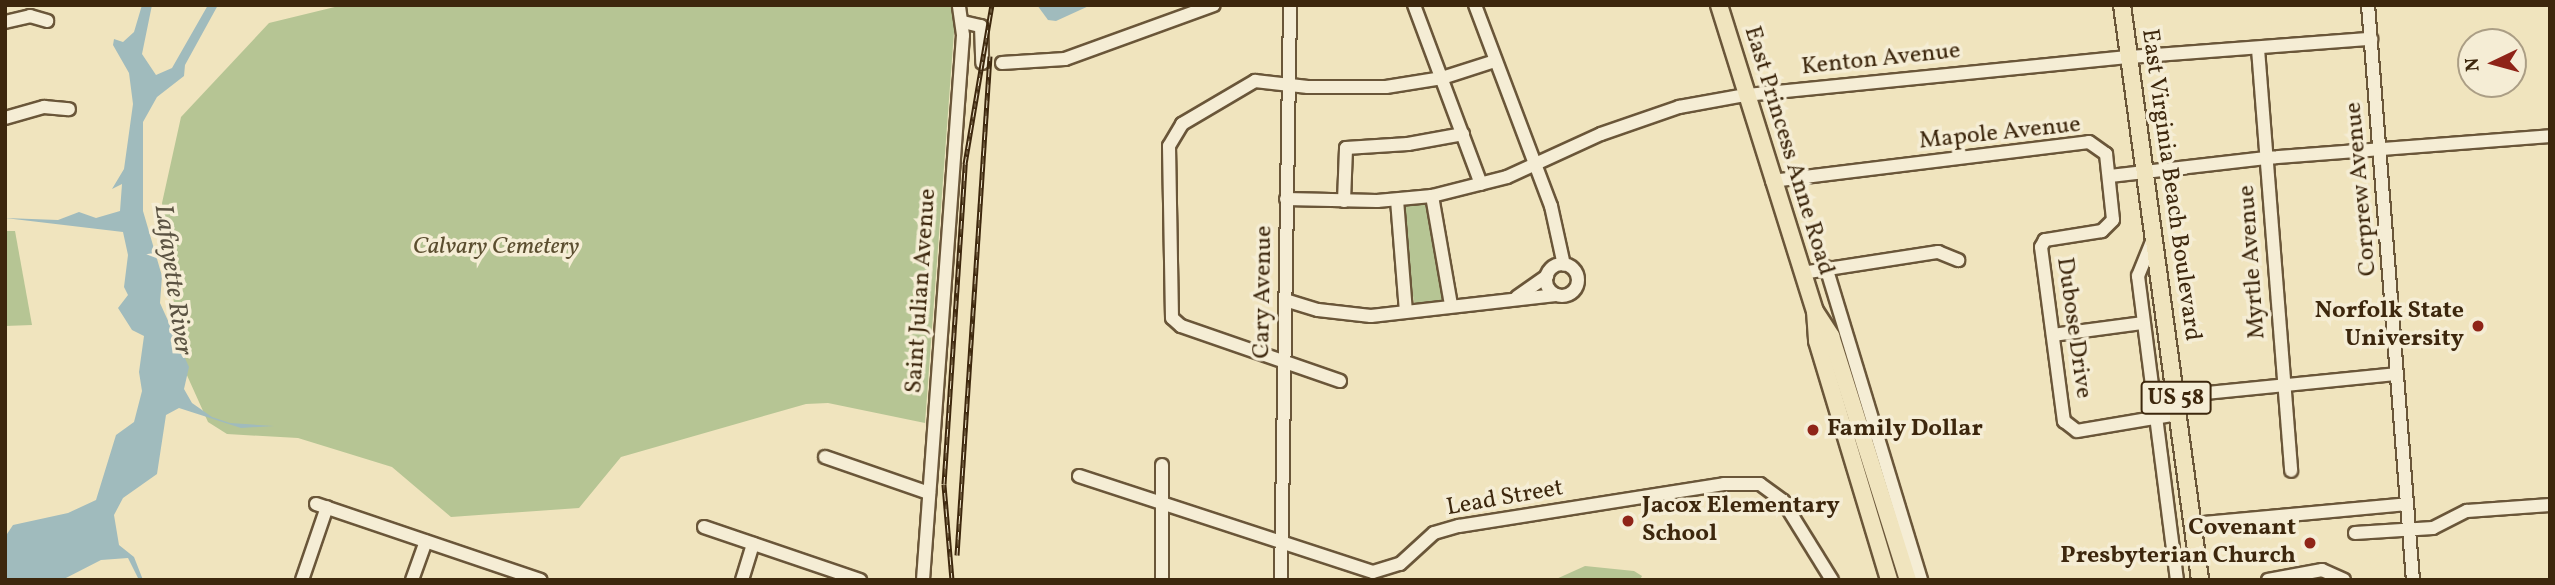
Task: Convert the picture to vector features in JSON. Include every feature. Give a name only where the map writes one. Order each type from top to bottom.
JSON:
[{"type":"main road","name":"East Princess Anne Road","points":[[1719,5],[1802,273],[1815,311],[1831,336],[1908,580]]},
{"type":"main road","name":"East Virginia Beach Boulevard","points":[[2122,5],[2200,580]]},
{"type":"main road","name":"East Princess Anne Road","points":[[1815,311],[1817,341],[1889,580]]},
{"type":"street","name":"Saint Julian Avenue","points":[[923,580],[963,22],[959,5]]},
{"type":"street","points":[[1002,63],[1065,59],[1214,5]]},
{"type":"street","name":"Cary Avenue","points":[[1280,580],[1290,5]]},
{"type":"street","points":[[1414,5],[1481,184]]},
{"type":"street","points":[[1285,300],[1318,310],[1371,316],[1517,296],[1569,295],[1577,284],[1575,272],[1564,265],[1551,206],[1475,5]]},
{"type":"street","name":"Corprew Avenue","points":[[2368,5],[2413,580]]},
{"type":"street","points":[[5,22],[30,16],[47,21]]},
{"type":"street","points":[[963,22],[981,26],[982,63]]},
{"type":"street","name":"Kenton Avenue","points":[[1286,199],[1397,200],[1432,196],[1481,184],[1536,165],[1636,121],[1679,107],[1746,95],[2129,57],[2371,39]]},
{"type":"street","name":"Myrtle Avenue","points":[[2258,49],[2291,471]]},
{"type":"street","points":[[1340,381],[1181,326],[1172,318],[1169,146],[1182,124],[1255,81],[1386,87],[1442,78],[1495,61]]},
{"type":"street","points":[[5,118],[44,107],[69,109]]},
{"type":"street","points":[[1344,201],[1346,148],[1408,144],[1463,134]]},
{"type":"street","points":[[2110,176],[2143,169],[2550,136]]},
{"type":"street","name":"Mapole Avenue","points":[[1772,181],[2089,142],[2106,154],[2110,176]]},
{"type":"street","name":"Dubose Drive","points":[[2110,176],[2115,214],[2111,224],[2102,231],[2042,243],[2064,421],[2070,429],[2178,414]]},
{"type":"street","points":[[1432,196],[1451,306]]},
{"type":"street","points":[[1397,200],[1406,312]]},
{"type":"street","points":[[2153,239],[2138,276],[2154,419],[2177,580]]},
{"type":"street","points":[[2027,245],[2042,243]]},
{"type":"street","points":[[1802,273],[1826,267],[1938,252],[1958,260]]},
{"type":"street","points":[[1517,296],[1547,276],[1551,269],[1564,265]]},
{"type":"street","points":[[1826,267],[1921,580]]},
{"type":"street","points":[[1547,276],[1549,289],[1556,295]]},
{"type":"street","points":[[2053,335],[2143,323]]},
{"type":"street","points":[[2176,396],[2397,374]]},
{"type":"street","points":[[825,457],[929,493]]},
{"type":"street","points":[[1161,580],[1162,465]]},
{"type":"street","name":"Lead Street","points":[[1079,476],[1282,545],[1373,572],[1399,564],[1434,533],[1459,526],[1744,483],[1760,484],[1783,501],[1832,580]]},
{"type":"street","points":[[2193,524],[2407,503]]},
{"type":"street","points":[[2355,533],[2409,527],[2440,527],[2467,511],[2550,505]]},
{"type":"street","points":[[302,580],[322,506],[523,577],[541,580]]},
{"type":"street","points":[[704,527],[860,580]]},
{"type":"street","points":[[412,580],[426,541]]},
{"type":"street","points":[[742,580],[753,544]]},
{"type":"street","points":[[2268,580],[2322,570],[2344,580]]},
{"type":"green space","name":"Calvary Cemetery","points":[[343,5],[956,5],[925,423],[828,403],[806,404],[621,457],[579,508],[451,517],[392,467],[298,438],[227,434],[208,422],[181,362],[162,203],[181,117],[269,23]]},
{"type":"green space","points":[[1425,203],[1431,210],[1445,294],[1442,300],[1414,303],[1402,212],[1406,206]]},
{"type":"green space","points":[[5,231],[15,231],[32,325],[5,326]]},
{"type":"green space","points":[[1585,566],[1634,571],[1642,576],[1640,580],[1554,580]]},
{"type":"water","points":[[142,5],[152,5],[142,54],[156,75],[172,68],[208,5],[218,5],[185,65],[184,76],[157,97],[143,122],[143,211],[162,276],[160,303],[189,367],[184,389],[192,403],[212,417],[230,423],[274,426],[241,428],[179,408],[166,415],[157,474],[123,498],[114,515],[119,545],[134,557],[143,580],[139,580],[128,558],[101,560],[62,580],[5,580],[5,537],[13,525],[68,513],[96,500],[116,435],[134,422],[142,391],[139,372],[144,336],[132,330],[118,308],[128,295],[124,287],[128,255],[123,232],[5,218],[58,220],[79,212],[96,218],[120,211],[122,184],[112,189],[124,169],[133,104],[129,73],[113,45],[114,39],[123,42],[134,32]]},
{"type":"water","points":[[1037,5],[1091,5],[1056,21],[1048,20]]},
{"type":"railway","points":[[952,580],[944,484],[965,164],[992,5]]},
{"type":"railway","points":[[957,555],[990,56]]},
{"type":"place","name":"Norfolk State University","points":[[2478,326]]},
{"type":"place","name":"Family Dollar","points":[[1813,430]]},
{"type":"place","name":"Jacox Elementary School","points":[[1628,521]]},
{"type":"place","name":"Covenant Presbyterian Church","points":[[2310,543]]},
{"type":"water label","name":"Lafayette River","points":[[172,280]]}]
